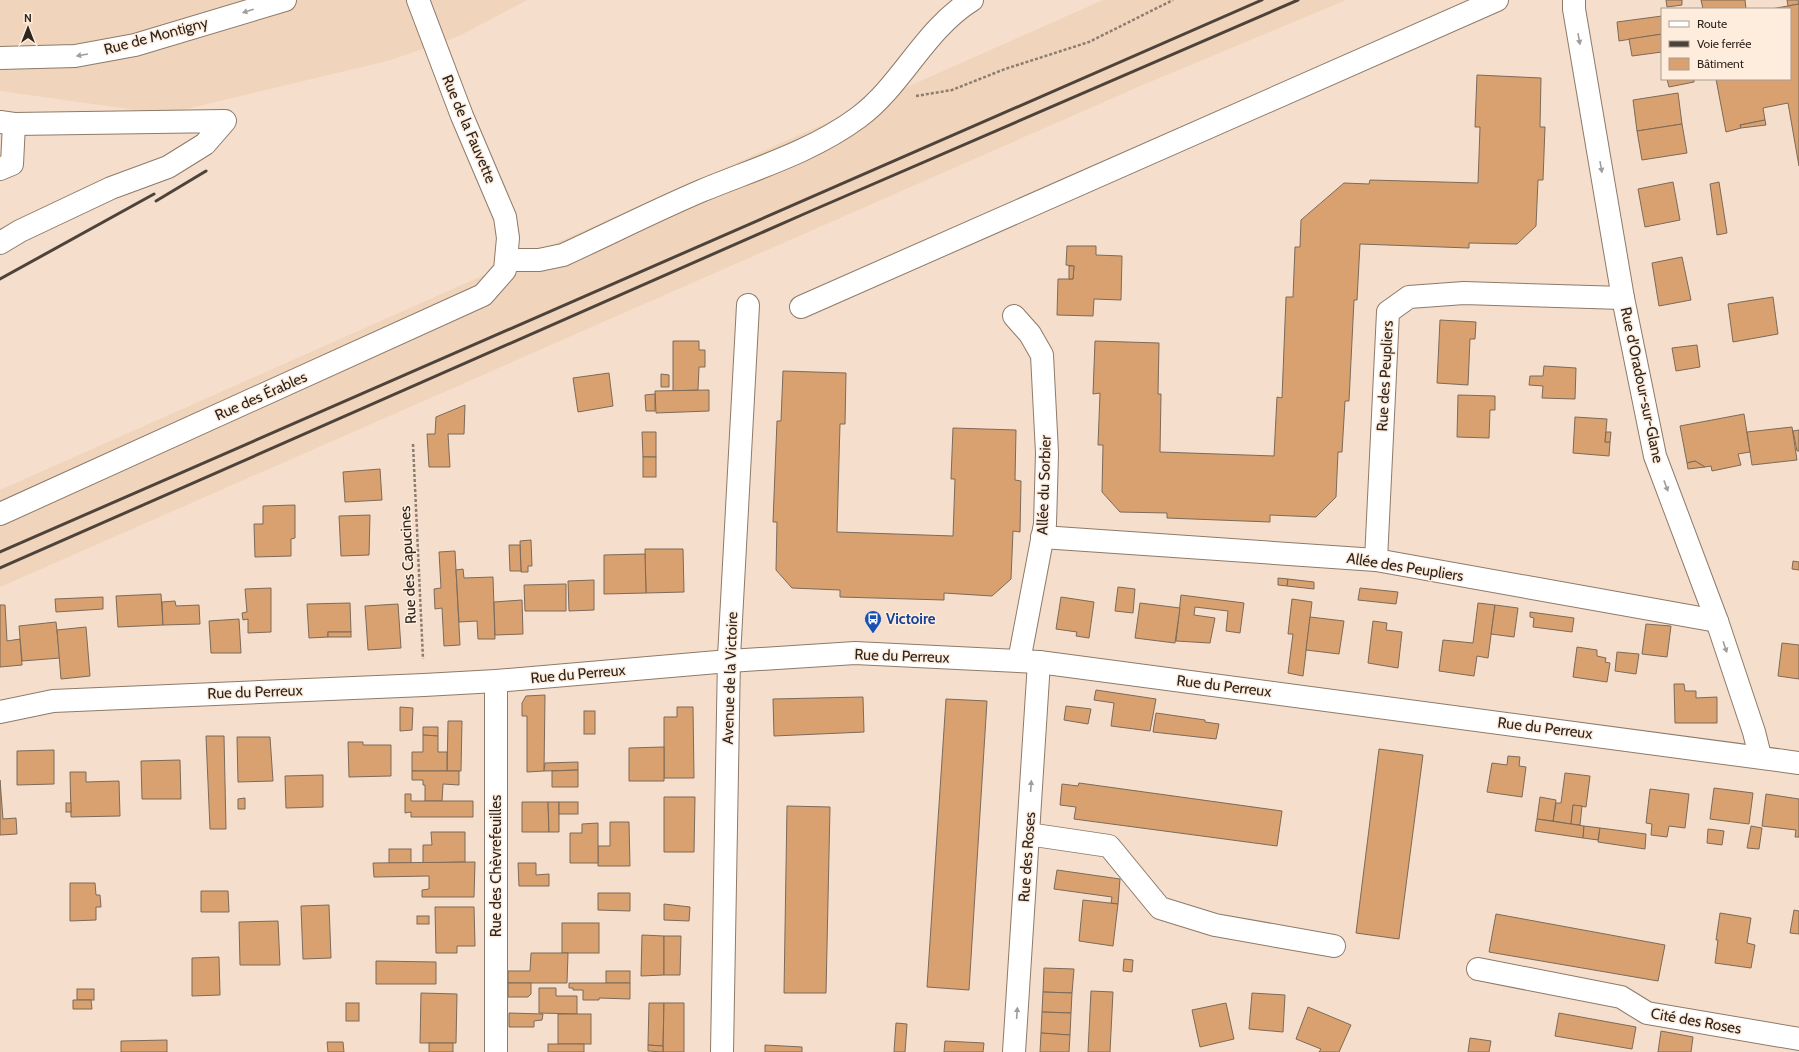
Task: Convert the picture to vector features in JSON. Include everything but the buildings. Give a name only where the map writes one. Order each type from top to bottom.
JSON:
[{"type":"street","name":"Rue de Montigny","points":[[0,58],[75,56],[135,45],[285,0]]},
{"type":"street","name":"Rue de la Fauvette","points":[[418,0],[462,116],[500,202],[505,217],[508,238],[507,260]]},
{"type":"street","points":[[507,260],[539,260],[563,255],[699,192],[795,153],[830,136],[860,116],[882,95],[931,36],[956,10],[972,0]]},
{"type":"street","points":[[801,307],[1497,0]]},
{"type":"street","name":"Rue d'Oradour-sur-Glane","points":[[1574,0],[1574,9],[1623,298],[1655,456],[1716,621],[1754,732],[1760,756]]},
{"type":"street","points":[[0,169],[12,164],[7,123],[225,121],[205,144],[168,167],[110,188],[20,231],[0,243]]},
{"type":"street","name":"Rue des Érables","points":[[0,514],[483,295],[505,270],[507,260]]},
{"type":"street","name":"Rue des Peupliers","points":[[1376,560],[1388,312],[1408,297],[1464,293],[1623,298]]},
{"type":"street","name":"Avenue de la Victoire","points":[[722,1052],[729,661],[748,305]]},
{"type":"street","name":"Allée du Sorbier","points":[[1014,316],[1030,334],[1042,355],[1047,453],[1045,524],[1042,537],[1029,661]]},
{"type":"street","name":"Allée des Peupliers","points":[[1042,537],[1376,560],[1716,621]]},
{"type":"street","name":"Rue du Perreux","points":[[0,712],[53,701],[496,681],[729,661],[855,654],[1029,661],[1760,756],[1799,763]]},
{"type":"street","name":"Rue des Roses","points":[[1014,1052],[1028,834],[1029,661]]},
{"type":"street","name":"Rue des Chèvrefeuilles","points":[[496,681],[496,1052]]},
{"type":"street","points":[[1028,834],[1109,846],[1160,908],[1216,925],[1334,946]]},
{"type":"street","name":"Cité des Roses","points":[[1478,969],[1621,997],[1647,1013],[1799,1039]]},
{"type":"path","points":[[882,95],[908,97],[952,90],[1005,69],[1089,42],[1173,0]]},
{"type":"path","name":"Rue des Capucines","points":[[413,444],[424,685]]},
{"type":"shaded area","points":[[0,0],[527,0],[459,36],[391,60],[165,114],[0,91]]},
{"type":"shaded area","points":[[1103,0],[1346,0],[1138,87],[0,587],[0,490]]},
{"type":"railway","points":[[0,552],[1262,0]]},
{"type":"railway","points":[[0,568],[804,214],[1298,0]]},
{"type":"railway","points":[[156,201],[206,171]]},
{"type":"railway","points":[[0,279],[154,194]]},
{"type":"place","name":"Victoire","points":[[873,634]]}]
